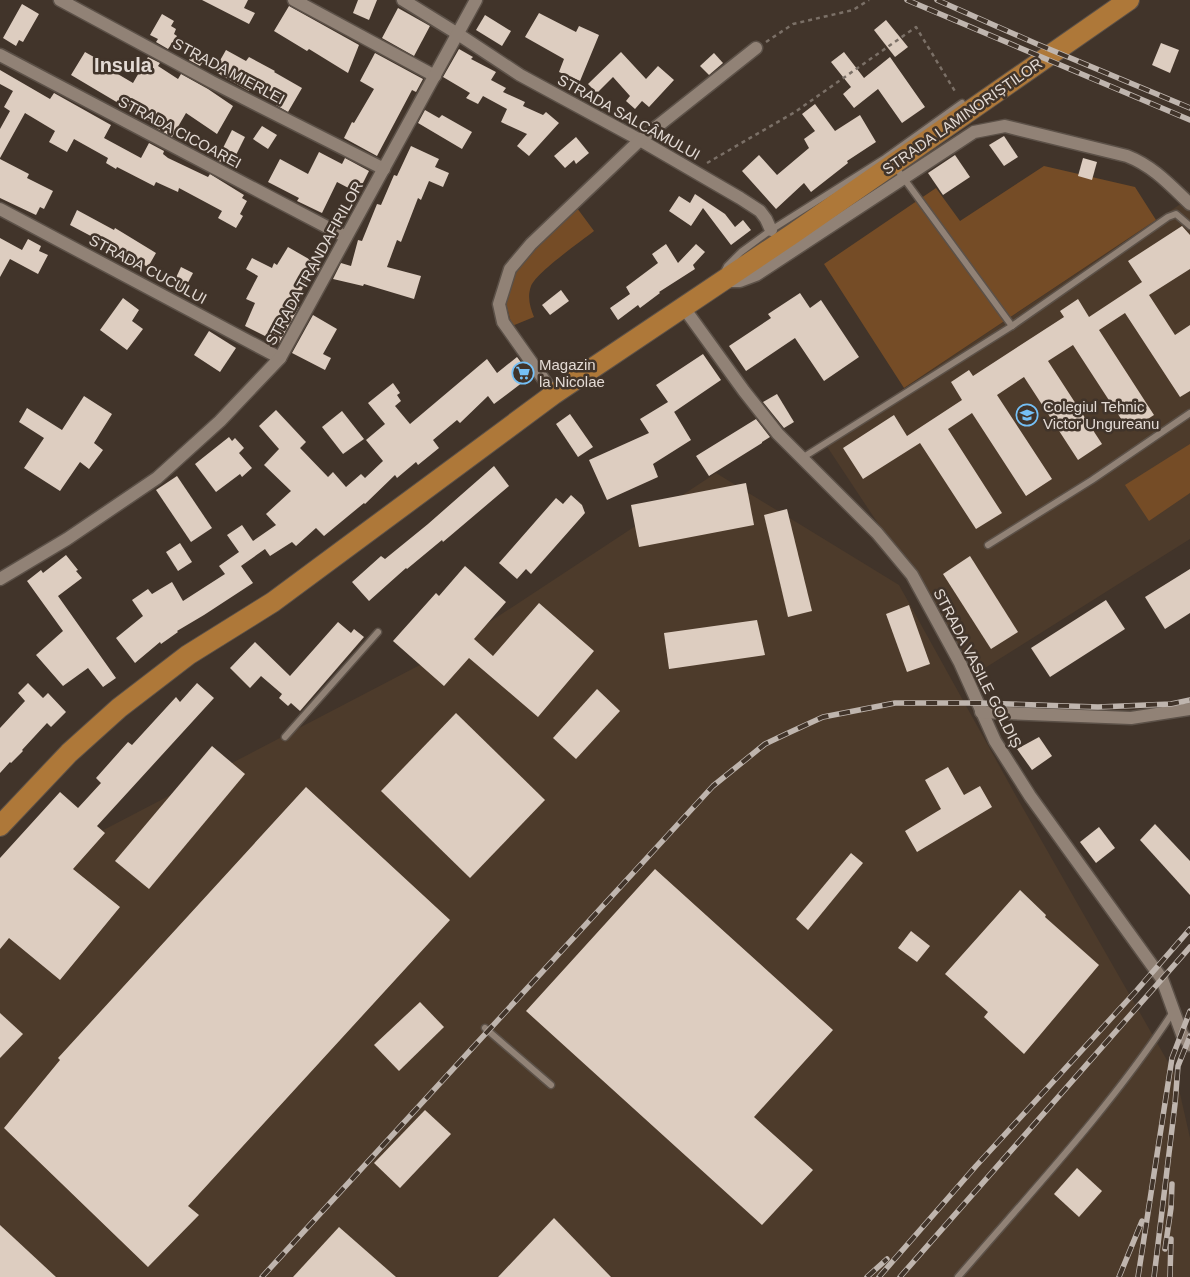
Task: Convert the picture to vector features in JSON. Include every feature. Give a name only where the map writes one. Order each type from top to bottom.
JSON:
[{"type":"main road","name":"STRADA LAMINORIȘTILOR","points":[[0,826],[69,753],[119,708],[188,655],[273,602],[554,394],[794,233],[898,171],[1129,0]]},
{"type":"street","name":"STRADA MIERLEI","points":[[60,0],[212,82],[384,169]]},
{"type":"street","points":[[294,0],[435,76]]},
{"type":"street","name":"STRADA SALCÂMULUI","points":[[403,0],[520,75],[640,140],[760,211],[771,230]]},
{"type":"street","name":"STRADA TRANDAFIRILOR","points":[[0,579],[68,539],[157,478],[220,421],[280,358],[476,0]]},
{"type":"street","points":[[554,394],[503,322],[499,304],[510,269],[531,244],[640,140],[756,48]]},
{"type":"street","name":"STRADA CICOAREI","points":[[0,55],[346,237]]},
{"type":"street","points":[[723,281],[740,281],[756,275],[841,221],[898,171],[974,132],[1005,126],[1127,156],[1140,161],[1155,170],[1190,204]]},
{"type":"street","name":"STRADA CUCULUI","points":[[0,210],[280,358]]},
{"type":"street","name":"STRADA VASILE GOLDIȘ","points":[[684,308],[778,434],[801,458],[819,473],[877,534],[912,575],[960,663],[995,741],[1030,796],[1162,979],[1182,1034],[1190,1045]]},
{"type":"street","points":[[981,712],[1131,718],[1190,709]]},
{"type":"lane","points":[[723,281],[727,266],[741,252],[771,230],[885,158],[962,103]]},
{"type":"lane","points":[[898,171],[1012,326]]},
{"type":"lane","points":[[801,458],[1012,326],[1168,217],[1176,214],[1190,226]]},
{"type":"lane","points":[[988,545],[1092,480],[1190,413]]},
{"type":"lane","points":[[285,738],[378,632]]},
{"type":"lane","points":[[958,1277],[1078,1138],[1156,1038],[1174,1010]]},
{"type":"lane","points":[[485,1028],[551,1085]]},
{"type":"path","points":[[756,48],[793,24],[853,10],[870,0]]},
{"type":"path","points":[[693,172],[795,112],[916,27],[962,103]]},
{"type":"shaded area","points":[[1044,166],[1135,187],[1156,220],[904,388],[824,264],[936,188],[960,221]]},
{"type":"shaded area","name":"Colegiul Tehnic Victor Ungureanu","points":[[1185,201],[1190,207],[1190,539],[977,673],[824,442]]},
{"type":"shaded area","points":[[577,208],[594,231],[541,273],[531,286],[529,294],[530,306],[534,317],[512,326],[505,300],[513,277],[525,258]]},
{"type":"shaded area","points":[[1190,444],[1190,493],[1149,521],[1125,485]]},
{"type":"shaded area","points":[[716,473],[899,585],[1020,803],[1176,1076],[1190,1138],[1190,1277],[0,1277],[0,884],[441,654]]},
{"type":"building","points":[[202,0],[248,0],[244,8],[255,13],[249,24]]},
{"type":"building","points":[[358,0],[377,0],[369,20],[353,13]]},
{"type":"building","points":[[22,4],[39,14],[23,42],[19,40],[16,46],[3,38]]},
{"type":"building","points":[[289,6],[359,45],[348,73],[309,49],[307,51],[274,31]]},
{"type":"building","points":[[398,8],[430,26],[414,56],[382,38]]},
{"type":"building","points":[[539,13],[576,32],[579,26],[599,35],[580,81],[559,72],[564,59],[525,37]]},
{"type":"building","points":[[162,14],[174,21],[171,26],[176,29],[174,34],[177,36],[168,49],[156,42],[158,39],[150,35]]},
{"type":"building","points":[[485,15],[511,31],[502,46],[476,30]]},
{"type":"building","points":[[886,20],[908,47],[895,57],[874,30]]},
{"type":"building","points":[[1161,43],[1179,50],[1170,73],[1152,65]]},
{"type":"building","points":[[195,49],[207,55],[200,66],[189,60]]},
{"type":"building","points":[[459,49],[473,57],[471,59],[496,72],[491,80],[506,88],[503,92],[525,102],[523,106],[543,115],[546,112],[559,123],[529,156],[517,146],[527,134],[501,122],[507,109],[483,96],[478,104],[466,98],[470,93],[443,77]]},
{"type":"building","points":[[226,50],[246,61],[249,57],[302,88],[288,112],[276,105],[281,97],[253,82],[249,91],[214,71]]},
{"type":"building","points":[[85,52],[101,61],[99,63],[133,83],[148,57],[160,63],[158,66],[178,79],[181,74],[233,106],[217,134],[186,113],[172,137],[71,75]]},
{"type":"building","points":[[621,52],[646,79],[658,66],[674,80],[649,107],[642,101],[635,109],[626,101],[630,96],[613,77],[597,93],[588,84]]},
{"type":"building","points":[[844,52],[864,78],[890,57],[925,107],[902,123],[878,89],[854,108],[843,94],[851,87],[831,62]]},
{"type":"building","points":[[375,53],[423,79],[416,92],[412,90],[377,156],[344,138],[352,122],[354,123],[374,89],[360,81]]},
{"type":"building","points":[[714,53],[723,63],[709,75],[700,66]]},
{"type":"building","points":[[0,70],[50,99],[54,93],[111,125],[104,138],[141,158],[149,143],[164,151],[163,154],[168,158],[208,177],[210,174],[244,195],[242,198],[247,201],[240,214],[243,216],[236,228],[218,218],[222,211],[179,188],[178,192],[156,182],[154,186],[117,167],[116,169],[106,163],[108,158],[74,139],[67,152],[49,142],[55,131],[25,113],[0,158],[0,129],[10,111],[4,107],[13,91],[0,84]]},
{"type":"building","points":[[815,104],[835,131],[860,115],[876,142],[847,161],[848,163],[811,192],[804,183],[776,209],[742,171],[759,155],[777,175],[809,148],[804,139],[815,131],[802,114]]},
{"type":"building","points":[[425,110],[439,118],[442,115],[472,132],[462,149],[418,123]]},
{"type":"building","points":[[262,126],[277,135],[268,149],[253,139]]},
{"type":"building","points":[[232,130],[245,137],[230,167],[217,160]]},
{"type":"building","points":[[1004,136],[1018,157],[1004,166],[989,145]]},
{"type":"building","points":[[576,137],[589,153],[576,164],[574,160],[565,168],[554,156]]},
{"type":"building","points":[[411,146],[439,159],[435,167],[449,173],[443,187],[429,181],[421,200],[418,198],[401,242],[397,240],[387,267],[421,276],[414,299],[364,284],[363,286],[333,279],[341,263],[351,266],[358,240],[362,241],[377,204],[381,205],[394,175],[397,176]]},
{"type":"building","points":[[319,152],[342,164],[345,158],[369,171],[358,193],[337,182],[322,213],[297,201],[299,198],[268,182],[280,159],[308,174]]},
{"type":"building","points":[[955,155],[970,177],[943,195],[928,173]]},
{"type":"building","points":[[1083,158],[1097,162],[1092,180],[1078,176]]},
{"type":"building","points":[[0,159],[29,174],[27,178],[53,191],[44,209],[40,207],[36,215],[0,198]]},
{"type":"building","points":[[695,194],[725,214],[735,227],[743,220],[751,230],[731,245],[703,208],[691,226],[669,211],[679,196],[690,203]]},
{"type":"building","points":[[77,210],[114,230],[115,228],[156,253],[148,267],[142,264],[141,266],[105,246],[106,244],[70,225]]},
{"type":"building","name":"Colegiul Tehnic Victor Ungureanu","points":[[1182,226],[1190,235],[1190,269],[1149,295],[1175,335],[1190,325],[1190,391],[1180,397],[1125,313],[1099,330],[1154,415],[1129,431],[1073,345],[1048,361],[1102,444],[1078,460],[1024,377],[997,395],[1052,479],[1026,496],[972,413],[948,429],[1002,513],[976,529],[920,443],[863,479],[843,448],[894,415],[907,436],[962,400],[951,382],[969,370],[973,376],[1064,317],[1060,311],[1078,299],[1089,317],[1142,282],[1128,261]]},
{"type":"building","points":[[0,238],[22,250],[28,239],[41,246],[39,251],[48,255],[38,274],[10,259],[0,277]]},
{"type":"building","points":[[666,244],[678,263],[696,244],[705,252],[693,265],[695,269],[659,292],[640,308],[638,305],[618,320],[610,308],[630,294],[626,287],[658,263],[652,254]]},
{"type":"building","points":[[288,247],[321,266],[316,275],[312,274],[309,276],[294,305],[299,307],[279,343],[245,326],[255,303],[246,299],[258,276],[246,269],[252,258],[272,268],[274,263],[277,265]]},
{"type":"building","points":[[181,267],[193,273],[183,292],[172,286]]},
{"type":"building","points":[[561,290],[569,301],[550,315],[542,305]]},
{"type":"building","points":[[800,293],[810,308],[821,300],[859,357],[824,381],[795,338],[746,371],[729,346],[771,318],[768,314]]},
{"type":"building","points":[[123,298],[139,310],[132,321],[143,329],[127,350],[100,330]]},
{"type":"building","points":[[313,315],[337,329],[323,354],[331,358],[325,370],[292,353]]},
{"type":"building","points":[[209,331],[236,348],[220,372],[194,355]]},
{"type":"building","points":[[703,354],[721,380],[674,412],[691,440],[653,464],[658,477],[607,500],[589,460],[649,433],[640,419],[668,402],[656,385]]},
{"type":"building","points":[[517,357],[531,376],[494,404],[488,396],[460,423],[457,420],[433,440],[439,448],[418,465],[416,462],[397,478],[395,475],[365,504],[324,536],[316,528],[296,546],[292,542],[270,556],[265,549],[241,566],[253,583],[177,631],[161,644],[160,642],[135,663],[116,638],[143,616],[132,600],[148,589],[152,594],[172,582],[183,601],[225,574],[219,566],[239,552],[227,535],[242,525],[253,541],[276,525],[266,514],[291,491],[264,465],[279,449],[259,426],[276,410],[306,442],[300,448],[328,477],[333,472],[346,487],[361,474],[365,478],[383,461],[366,440],[385,424],[368,403],[393,383],[400,393],[397,395],[401,401],[395,406],[410,424],[487,359],[497,373]]},
{"type":"building","points":[[777,394],[794,422],[784,428],[763,402]]},
{"type":"building","points":[[84,396],[112,414],[94,443],[103,450],[89,469],[80,462],[60,491],[24,468],[44,438],[19,422],[27,408],[62,430]]},
{"type":"building","points":[[342,411],[364,439],[343,454],[322,427]]},
{"type":"building","points":[[570,414],[593,447],[578,457],[556,424]]},
{"type":"building","points":[[756,419],[770,437],[709,476],[696,456]]},
{"type":"building","points":[[229,437],[232,441],[235,438],[244,448],[239,453],[252,468],[242,477],[240,474],[216,492],[195,464]]},
{"type":"building","points":[[494,466],[509,486],[443,542],[442,540],[406,568],[369,601],[352,582],[381,556],[385,559],[428,524]]},
{"type":"building","points":[[177,476],[212,528],[191,542],[156,490]]},
{"type":"building","points":[[746,483],[754,525],[639,547],[631,505]]},
{"type":"building","points":[[571,495],[582,505],[585,513],[531,574],[526,569],[517,579],[499,563],[556,498],[563,504]]},
{"type":"building","points":[[787,509],[812,611],[788,617],[764,515]]},
{"type":"building","points":[[180,543],[192,562],[178,571],[166,552]]},
{"type":"building","points":[[66,555],[82,578],[58,596],[116,678],[103,687],[88,668],[63,686],[36,655],[63,631],[27,581],[41,570],[43,573]]},
{"type":"building","points":[[970,556],[1018,632],[991,649],[943,574]]},
{"type":"building","points":[[465,566],[506,602],[474,639],[493,656],[539,603],[594,651],[538,717],[469,658],[444,686],[393,641],[436,593],[439,596]]},
{"type":"building","points":[[1190,569],[1190,613],[1165,629],[1145,597]]},
{"type":"building","points":[[1106,600],[1125,629],[1050,677],[1031,648]]},
{"type":"building","points":[[909,605],[930,664],[907,672],[886,614]]},
{"type":"building","points":[[757,620],[765,655],[669,669],[664,633]]},
{"type":"building","points":[[338,622],[351,633],[354,629],[364,637],[300,711],[291,703],[288,706],[279,698],[282,694],[261,676],[250,688],[230,668],[255,642],[290,676]]},
{"type":"building","points":[[28,683],[43,698],[48,693],[66,712],[51,727],[47,723],[23,751],[0,773],[0,728],[25,701],[18,693]]},
{"type":"building","points":[[197,683],[214,698],[97,826],[105,833],[73,869],[120,907],[60,980],[9,938],[0,949],[0,858],[60,792],[78,808],[101,783],[96,778],[128,742],[132,745],[176,697],[180,702]]},
{"type":"building","points":[[597,689],[620,711],[576,759],[553,738]]},
{"type":"building","points":[[456,713],[545,800],[470,878],[381,791]]},
{"type":"building","points":[[1039,737],[1052,756],[1032,770],[1017,749]]},
{"type":"building","points":[[212,746],[245,774],[149,889],[115,861]]},
{"type":"building","points":[[948,767],[964,795],[980,786],[992,807],[917,852],[905,831],[941,809],[925,780]]},
{"type":"building","points":[[306,787],[450,920],[188,1206],[199,1215],[148,1267],[4,1128],[60,1060],[58,1058]]},
{"type":"building","points":[[1155,824],[1190,861],[1190,895],[1140,840]]},
{"type":"building","points":[[1099,827],[1115,848],[1096,863],[1080,842]]},
{"type":"building","points":[[851,853],[863,863],[808,930],[796,919]]},
{"type":"building","points":[[655,869],[833,1030],[754,1117],[813,1170],[762,1225],[526,1011]]},
{"type":"building","points":[[1020,890],[1046,915],[1045,917],[1099,965],[1024,1054],[984,1017],[988,1012],[945,974]]},
{"type":"building","points":[[911,931],[930,946],[917,962],[898,948]]},
{"type":"building","points":[[420,1002],[444,1027],[399,1071],[374,1045]]},
{"type":"building","points":[[0,1013],[23,1034],[0,1058]]},
{"type":"building","points":[[425,1110],[451,1134],[400,1188],[374,1163]]},
{"type":"building","points":[[1077,1168],[1102,1191],[1079,1217],[1054,1194]]},
{"type":"building","points":[[554,1218],[611,1277],[498,1277]]},
{"type":"building","points":[[0,1225],[56,1277],[0,1277]]},
{"type":"building","points":[[339,1227],[396,1277],[293,1277]]},
{"type":"railway","points":[[907,0],[1190,120]]},
{"type":"railway","points":[[937,0],[1190,108]]},
{"type":"railway","points":[[262,1277],[713,786],[765,744],[823,717],[895,703],[979,703],[1098,707],[1171,704],[1190,700]]},
{"type":"railway","points":[[879,1277],[976,1166],[1137,990],[1190,929]]},
{"type":"railway","points":[[900,1277],[1190,947]]},
{"type":"railway","points":[[1138,1277],[1172,1058],[1190,1011]]},
{"type":"railway","points":[[1154,1277],[1178,1066],[1190,1036]]},
{"type":"railway","points":[[1165,1249],[1171,1208],[1172,1184]]},
{"type":"railway","points":[[1119,1277],[1142,1221]]},
{"type":"railway","points":[[1170,1277],[1171,1239]]},
{"type":"railway","points":[[867,1277],[887,1259]]},
{"type":"place","name":"Magazin la Nicolae","points":[[523,373]]},
{"type":"place","name":"Colegiul Tehnic Victor Ungureanu","points":[[1027,415]]},
{"type":"district","name":"Insula","points":[[123,65]]}]
